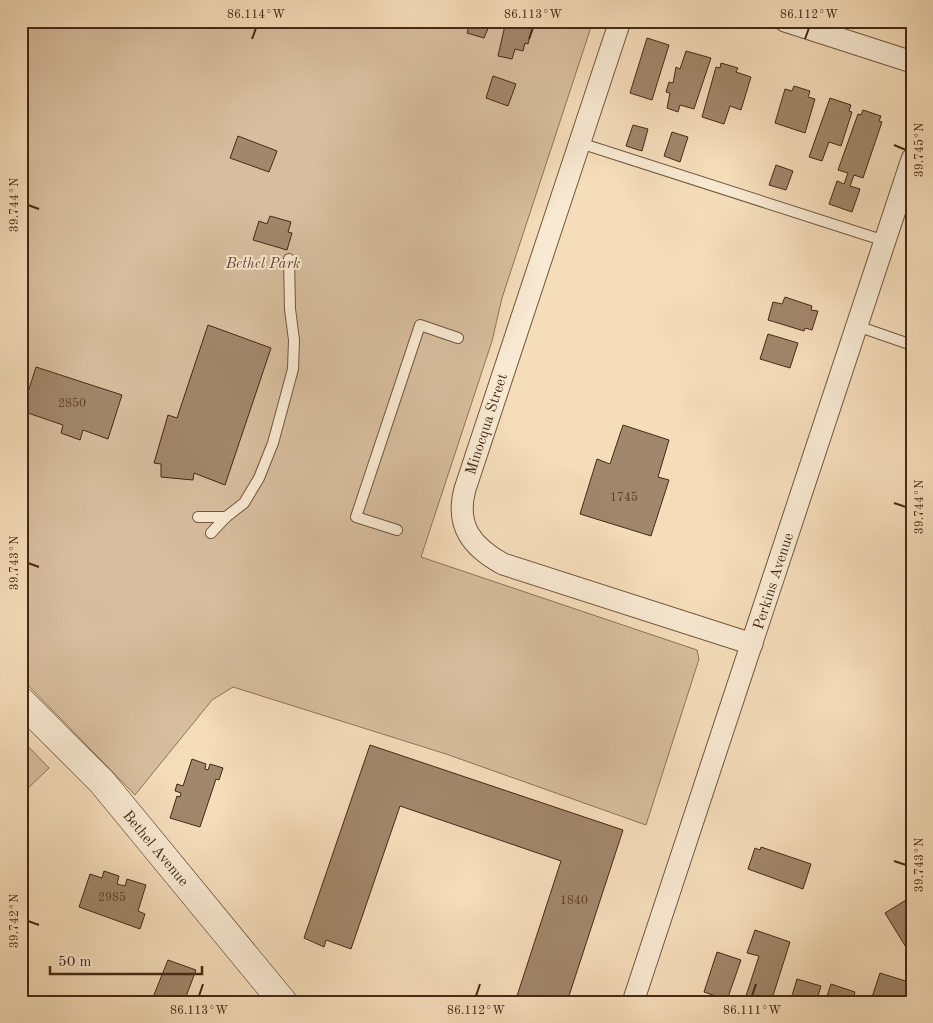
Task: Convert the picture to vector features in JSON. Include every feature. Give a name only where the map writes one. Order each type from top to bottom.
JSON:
[{"type":"street","name":"Minocqua Street","points":[[620,21],[465,489],[462,507],[465,525],[473,542],[486,555],[503,564],[752,644]]},
{"type":"street","points":[[785,21],[912,62]]},
{"type":"street","name":"Perkins Avenue","points":[[633,1002],[912,159]]},
{"type":"street","name":"Bethel Avenue","points":[[21,701],[102,782],[283,1002]]},
{"type":"lane","points":[[580,143],[885,241]]},
{"type":"lane","points":[[211,532],[244,502],[260,478],[273,442],[292,369],[294,340],[290,309],[289,259]]},
{"type":"lane","points":[[397,530],[356,517],[420,325],[458,338]]},
{"type":"lane","points":[[857,326],[912,344]]},
{"type":"lane","points":[[198,517],[226,517]]},
{"type":"green space","name":"Bethel Park","points":[[21,21],[593,21],[502,298],[492,341],[421,557],[697,650],[699,659],[646,825],[446,754],[233,687],[212,700],[135,795],[21,678]]},
{"type":"green space","points":[[21,739],[49,768],[21,795]]},
{"type":"building","points":[[464,21],[491,21],[484,38],[467,33],[470,23]]},
{"type":"building","points":[[506,21],[534,21],[528,44],[525,43],[523,51],[515,49],[512,59],[498,56]]},
{"type":"building","points":[[647,38],[669,45],[652,100],[630,93]]},
{"type":"building","points":[[686,51],[711,58],[694,109],[680,105],[678,112],[667,108],[670,93],[666,92],[669,82],[673,83],[676,67],[680,69]]},
{"type":"building","points":[[721,63],[738,68],[736,72],[751,77],[741,110],[730,106],[724,124],[702,117],[716,67],[720,68]]},
{"type":"building","points":[[493,76],[516,84],[508,106],[486,98]]},
{"type":"building","points":[[794,86],[810,91],[808,97],[815,99],[805,133],[775,123],[785,89],[792,91]]},
{"type":"building","points":[[830,98],[851,105],[849,111],[852,112],[841,146],[829,142],[822,161],[809,157]]},
{"type":"building","points":[[863,110],[881,116],[879,121],[882,122],[863,178],[854,175],[850,186],[860,189],[852,212],[829,204],[837,181],[844,184],[848,173],[838,170],[858,114],[861,115]]},
{"type":"building","points":[[633,125],[648,129],[642,151],[626,146]]},
{"type":"building","points":[[672,132],[688,137],[680,162],[664,156]]},
{"type":"building","points":[[238,136],[277,151],[269,172],[230,158]]},
{"type":"building","points":[[776,165],[793,171],[786,190],[769,185]]},
{"type":"building","points":[[270,216],[291,222],[288,232],[292,233],[287,250],[253,240],[259,221],[267,224]]},
{"type":"building","points":[[785,297],[812,306],[811,310],[818,311],[812,330],[805,328],[804,331],[768,320],[773,302],[782,304]]},
{"type":"building","points":[[208,325],[271,348],[225,485],[194,473],[193,480],[161,477],[161,464],[154,463],[168,415],[177,418]]},
{"type":"building","points":[[768,334],[798,343],[790,368],[760,359]]},
{"type":"building","points":[[36,367],[122,395],[108,439],[83,430],[80,440],[61,433],[63,425],[22,411]]},
{"type":"building","points":[[623,425],[669,440],[658,477],[669,480],[651,536],[580,514],[597,459],[610,464]]},
{"type":"building","points":[[370,745],[623,830],[567,1002],[515,1002],[561,861],[400,806],[351,949],[326,940],[324,947],[304,938]]},
{"type":"building","points":[[192,759],[206,764],[205,769],[208,770],[210,764],[223,768],[219,780],[216,779],[200,827],[170,818],[177,796],[180,797],[181,793],[175,791],[177,784],[183,786]]},
{"type":"building","points":[[761,847],[811,864],[803,889],[748,869],[755,848],[760,850]]},
{"type":"building","points":[[104,871],[119,876],[117,884],[125,886],[127,879],[146,885],[138,911],[145,914],[140,929],[79,907],[90,874],[102,878]]},
{"type":"building","points":[[906,900],[912,909],[912,957],[885,913]]},
{"type":"building","points":[[755,930],[790,942],[771,1002],[744,1002],[759,956],[747,953]]},
{"type":"building","points":[[717,952],[741,960],[727,1000],[704,992]]},
{"type":"building","points":[[168,960],[196,970],[184,1002],[151,1002]]},
{"type":"building","points":[[880,973],[912,983],[912,1002],[886,1002],[872,997]]},
{"type":"building","points":[[797,979],[821,986],[816,1002],[790,1002]]},
{"type":"building","points":[[831,984],[855,992],[852,1002],[825,1002]]}]
